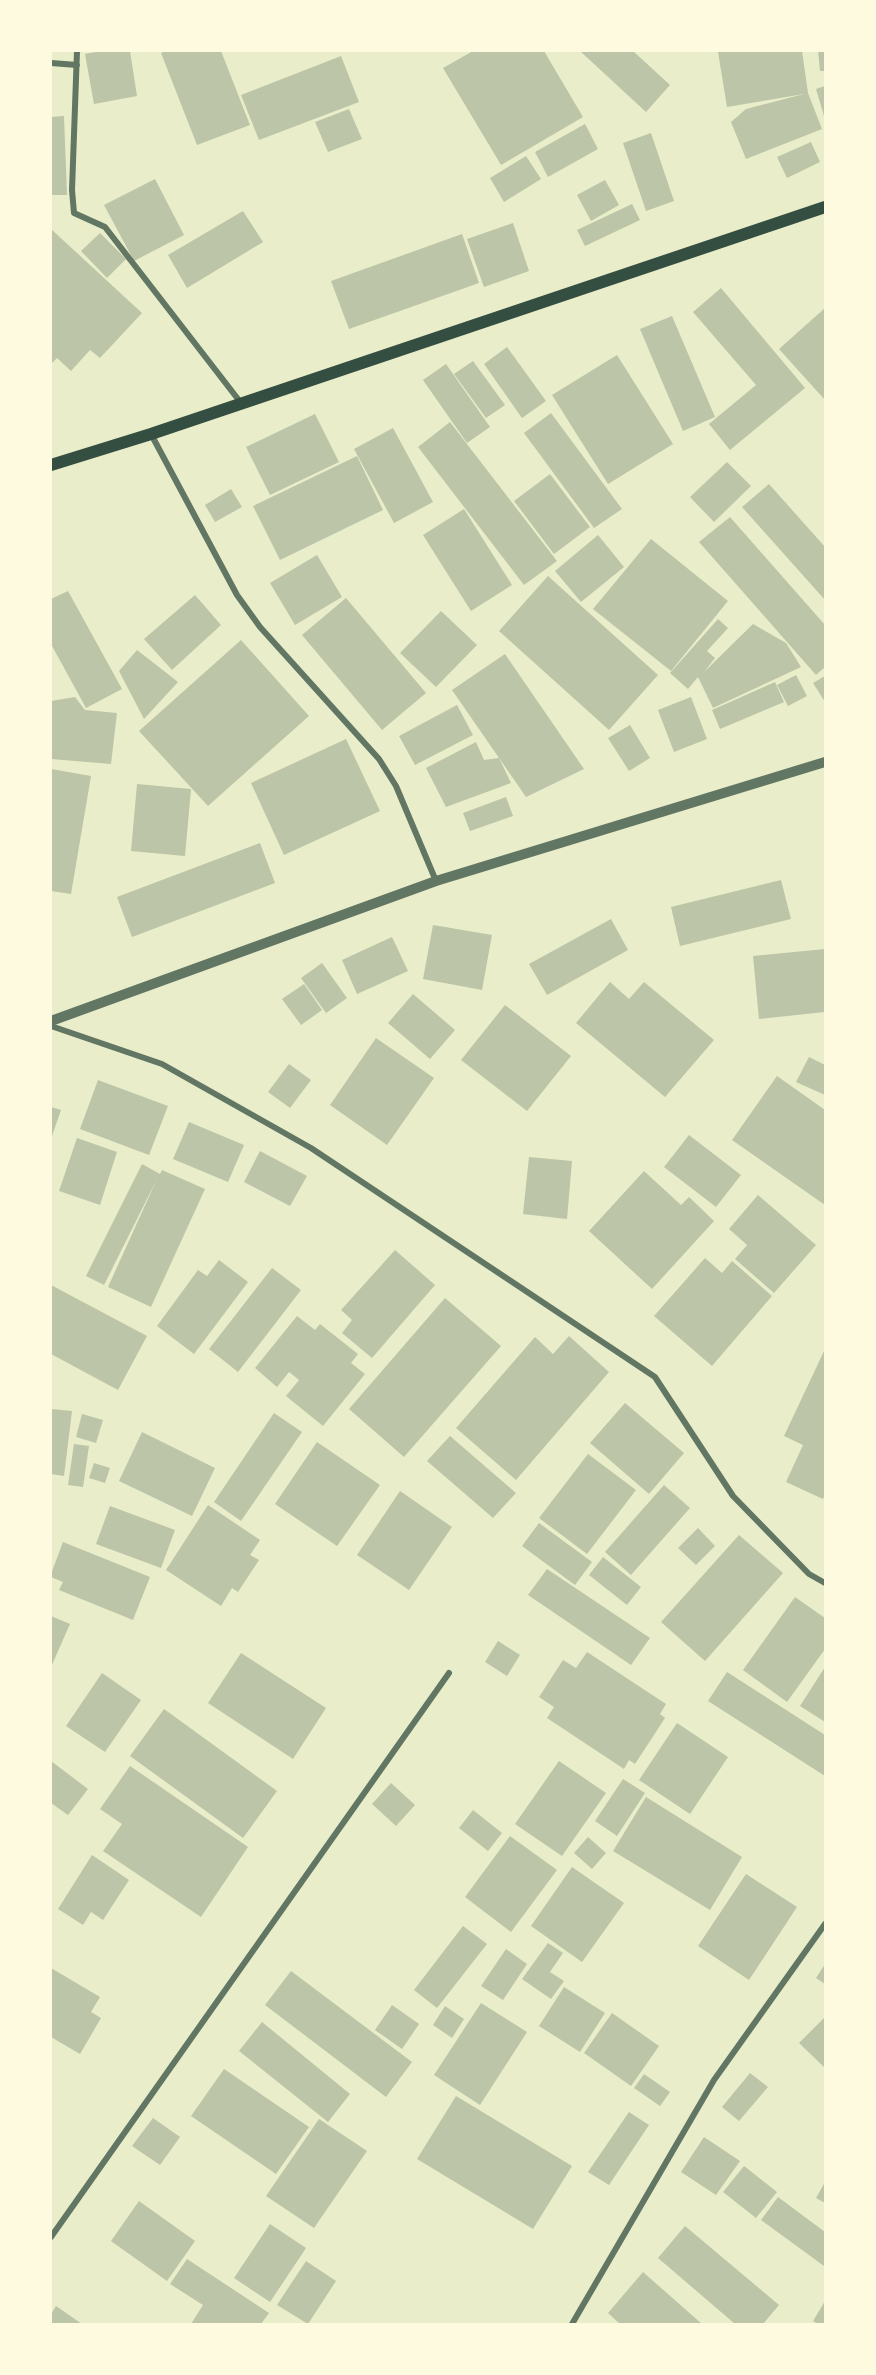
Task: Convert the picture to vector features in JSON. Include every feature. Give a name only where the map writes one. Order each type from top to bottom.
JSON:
[{"type":"main road","points":[[51,465],[151,434],[825,207]]},
{"type":"street","points":[[77,51],[72,190],[74,213],[105,227],[241,403]]},
{"type":"street","points":[[51,63],[77,65]]},
{"type":"street","points":[[151,434],[237,595],[260,627],[379,759],[396,786],[436,881]]},
{"type":"street","points":[[51,1021],[436,881],[825,762]]},
{"type":"street","points":[[51,1026],[162,1064],[311,1148],[655,1377],[733,1496],[809,1574],[825,1583]]},
{"type":"street","points":[[51,2236],[449,1673]]},
{"type":"street","points":[[572,2324],[714,2080],[825,1924]]},
{"type":"building","points":[[102,51],[130,51],[137,96],[94,104],[85,54]]},
{"type":"building","points":[[165,51],[221,51],[250,125],[197,145],[161,53]]},
{"type":"building","points":[[473,51],[544,51],[583,117],[501,165],[443,68]]},
{"type":"building","points":[[580,51],[633,51],[670,85],[646,112]]},
{"type":"building","points":[[802,51],[808,93],[822,129],[746,159],[731,122],[746,109],[804,94],[727,107],[718,52]]},
{"type":"building","points":[[818,51],[825,51],[825,71],[820,71]]},
{"type":"building","points":[[341,56],[359,102],[259,140],[241,95]]},
{"type":"building","points":[[825,86],[825,116],[824,116],[816,89]]},
{"type":"building","points":[[349,109],[362,139],[328,152],[315,122]]},
{"type":"building","points":[[64,116],[67,195],[51,195],[51,117]]},
{"type":"building","points":[[585,124],[598,149],[548,177],[535,152]]},
{"type":"building","points":[[651,133],[674,201],[646,211],[623,143]]},
{"type":"building","points":[[811,142],[820,162],[787,178],[777,157]]},
{"type":"building","points":[[526,156],[541,179],[504,202],[490,178]]},
{"type":"building","points":[[155,179],[184,235],[134,261],[104,205]]},
{"type":"building","points":[[605,180],[619,205],[591,221],[577,195]]},
{"type":"building","points":[[632,204],[640,220],[585,246],[577,230]]},
{"type":"building","points":[[243,211],[263,242],[187,288],[168,255]]},
{"type":"building","points":[[513,223],[529,271],[484,287],[467,239]]},
{"type":"building","points":[[51,229],[142,313],[100,358],[90,350],[71,371],[57,358],[51,364]]},
{"type":"building","points":[[100,233],[126,259],[107,278],[81,251]]},
{"type":"building","points":[[462,234],[479,283],[349,329],[331,281]]},
{"type":"building","points":[[721,288],[805,388],[730,450],[709,424],[756,385],[693,312]]},
{"type":"building","points":[[825,308],[825,400],[779,349]]},
{"type":"building","points":[[672,316],[715,417],[683,431],[640,329]]},
{"type":"building","points":[[507,347],[546,401],[522,418],[484,364]]},
{"type":"building","points":[[617,355],[673,444],[608,484],[552,395]]},
{"type":"building","points":[[473,361],[505,405],[486,418],[454,374]]},
{"type":"building","points":[[446,364],[490,427],[467,443],[423,380]]},
{"type":"building","points":[[551,413],[622,509],[594,528],[524,433]]},
{"type":"building","points":[[315,414],[339,462],[270,495],[246,447]]},
{"type":"building","points":[[450,422],[557,561],[524,585],[418,447]]},
{"type":"building","points":[[393,428],[433,502],[394,523],[354,449]]},
{"type":"building","points":[[357,456],[383,510],[280,560],[253,506]]},
{"type":"building","points":[[727,462],[751,486],[714,522],[690,497]]},
{"type":"building","points":[[550,474],[590,527],[554,554],[514,501]]},
{"type":"building","points":[[769,484],[825,547],[825,600],[742,507]]},
{"type":"building","points":[[231,489],[242,507],[215,522],[205,505]]},
{"type":"building","points":[[464,509],[512,585],[471,611],[423,535]]},
{"type":"building","points":[[730,517],[825,625],[825,667],[816,675],[699,542]]},
{"type":"building","points":[[598,535],[624,567],[581,602],[555,571]]},
{"type":"building","points":[[651,539],[728,601],[671,671],[593,609]]},
{"type":"building","points":[[317,555],[342,597],[295,625],[270,583]]},
{"type":"building","points":[[548,576],[658,675],[609,730],[499,631]]},
{"type":"building","points":[[68,591],[122,689],[86,708],[51,644],[51,599]]},
{"type":"building","points":[[195,595],[221,625],[172,670],[144,639]]},
{"type":"building","points":[[346,598],[426,693],[382,730],[302,635]]},
{"type":"building","points":[[441,611],[477,645],[436,687],[400,653]]},
{"type":"building","points":[[718,619],[728,628],[707,651],[715,658],[704,672],[753,624],[786,643],[801,667],[713,708],[698,677],[688,689],[670,673]]},
{"type":"building","points":[[241,640],[309,716],[208,806],[139,731]]},
{"type":"building","points":[[137,650],[178,682],[144,719],[119,671]]},
{"type":"building","points":[[505,654],[584,769],[526,797],[452,690]]},
{"type":"building","points":[[796,675],[807,696],[788,706],[777,685]]},
{"type":"building","points":[[825,676],[825,702],[813,683]]},
{"type":"building","points":[[775,682],[784,702],[720,729],[712,710]]},
{"type":"building","points":[[75,697],[85,710],[117,713],[111,764],[51,759],[51,701]]},
{"type":"building","points":[[691,697],[707,739],[674,752],[658,710]]},
{"type":"building","points":[[457,705],[473,735],[415,765],[399,736]]},
{"type":"building","points":[[630,725],[650,758],[629,771],[608,738]]},
{"type":"building","points":[[346,739],[380,811],[284,855],[251,783]]},
{"type":"building","points":[[476,742],[484,760],[499,758],[511,783],[446,807],[426,768]]},
{"type":"building","points":[[51,769],[91,776],[71,894],[51,891]]},
{"type":"building","points":[[137,784],[191,789],[185,856],[131,851]]},
{"type":"building","points":[[506,797],[513,816],[470,831],[463,813]]},
{"type":"building","points":[[260,843],[275,883],[132,937],[117,897]]},
{"type":"building","points":[[781,880],[791,919],[680,946],[671,907]]},
{"type":"building","points":[[611,919],[628,950],[547,995],[529,964]]},
{"type":"building","points":[[433,925],[492,935],[482,990],[423,979]]},
{"type":"building","points":[[392,937],[408,971],[357,994],[342,960]]},
{"type":"building","points":[[825,949],[825,1012],[759,1019],[753,956]]},
{"type":"building","points":[[322,963],[347,998],[326,1013],[301,978]]},
{"type":"building","points":[[610,982],[629,999],[644,982],[714,1040],[665,1097],[576,1023]]},
{"type":"building","points":[[304,984],[322,1010],[301,1025],[282,999]]},
{"type":"building","points":[[413,994],[455,1030],[430,1059],[388,1023]]},
{"type":"building","points":[[505,1005],[571,1056],[527,1111],[461,1060]]},
{"type":"building","points":[[376,1038],[434,1078],[387,1145],[330,1105]]},
{"type":"building","points":[[809,1057],[825,1065],[825,1095],[796,1082]]},
{"type":"building","points":[[289,1064],[311,1080],[290,1108],[268,1092]]},
{"type":"building","points":[[777,1076],[825,1110],[825,1205],[732,1140]]},
{"type":"building","points":[[98,1080],[168,1106],[149,1155],[80,1129]]},
{"type":"building","points":[[51,1107],[61,1110],[51,1139]]},
{"type":"building","points":[[189,1122],[244,1145],[228,1182],[173,1159]]},
{"type":"building","points":[[689,1135],[741,1175],[716,1207],[664,1167]]},
{"type":"building","points":[[77,1138],[117,1152],[100,1205],[59,1191]]},
{"type":"building","points":[[260,1151],[307,1176],[290,1206],[244,1182]]},
{"type":"building","points":[[529,1157],[572,1161],[567,1219],[523,1214]]},
{"type":"building","points":[[142,1164],[160,1174],[162,1170],[205,1189],[151,1307],[108,1287],[157,1179],[104,1285],[86,1276]]},
{"type":"building","points":[[644,1171],[681,1205],[689,1197],[714,1221],[652,1289],[589,1231]]},
{"type":"building","points":[[758,1195],[816,1245],[774,1293],[735,1259],[747,1245],[729,1229]]},
{"type":"building","points":[[395,1250],[435,1285],[372,1358],[342,1333],[352,1320],[341,1310]]},
{"type":"building","points":[[705,1258],[722,1273],[732,1261],[772,1296],[712,1366],[654,1316]]},
{"type":"building","points":[[219,1260],[248,1282],[194,1354],[157,1326],[198,1270],[207,1276]]},
{"type":"building","points":[[272,1268],[301,1290],[238,1372],[209,1349]]},
{"type":"building","points":[[51,1285],[147,1336],[118,1390],[51,1354]]},
{"type":"building","points":[[445,1298],[501,1346],[404,1457],[349,1409]]},
{"type":"building","points":[[297,1316],[315,1330],[320,1324],[358,1354],[351,1363],[365,1374],[323,1426],[286,1396],[299,1380],[289,1372],[277,1387],[255,1368]]},
{"type":"building","points":[[569,1336],[609,1372],[516,1480],[456,1428],[535,1337],[553,1354]]},
{"type":"building","points":[[825,1349],[825,1495],[823,1499],[786,1482],[803,1445],[784,1436]]},
{"type":"building","points":[[625,1403],[684,1453],[649,1494],[590,1443]]},
{"type":"building","points":[[51,1409],[72,1411],[64,1476],[51,1474]]},
{"type":"building","points":[[274,1413],[302,1432],[241,1521],[214,1502]]},
{"type":"building","points":[[82,1414],[103,1420],[96,1443],[76,1437]]},
{"type":"building","points":[[142,1432],[215,1468],[192,1516],[119,1481]]},
{"type":"building","points":[[450,1436],[516,1493],[493,1518],[427,1461]]},
{"type":"building","points":[[317,1442],[380,1485],[337,1546],[275,1504]]},
{"type":"building","points":[[74,1444],[89,1446],[83,1487],[68,1485]]},
{"type":"building","points":[[588,1454],[636,1490],[587,1554],[539,1518]]},
{"type":"building","points":[[94,1463],[110,1468],[105,1483],[89,1478]]},
{"type":"building","points":[[664,1485],[690,1508],[631,1575],[605,1552]]},
{"type":"building","points":[[400,1491],[452,1527],[409,1590],[357,1555]]},
{"type":"building","points":[[208,1505],[260,1540],[250,1555],[259,1560],[238,1592],[232,1588],[221,1606],[166,1570]]},
{"type":"building","points":[[110,1506],[175,1530],[161,1568],[96,1544]]},
{"type":"building","points":[[539,1523],[592,1562],[575,1585],[522,1546]]},
{"type":"building","points":[[698,1528],[715,1546],[696,1565],[678,1548]]},
{"type":"building","points":[[739,1535],[783,1573],[705,1661],[661,1622]]},
{"type":"building","points":[[63,1542],[150,1577],[133,1620],[59,1590],[63,1582],[51,1577],[51,1574]]},
{"type":"building","points":[[603,1557],[641,1587],[627,1605],[589,1575]]},
{"type":"building","points":[[547,1569],[650,1638],[631,1665],[528,1595]]},
{"type":"building","points":[[795,1597],[825,1618],[825,1649],[787,1702],[743,1670]]},
{"type":"building","points":[[51,1616],[70,1624],[51,1667]]},
{"type":"building","points":[[498,1641],[520,1655],[507,1676],[485,1662]]},
{"type":"building","points":[[587,1652],[666,1704],[660,1714],[665,1718],[635,1764],[629,1760],[624,1769],[547,1718],[554,1707],[539,1697],[563,1660],[576,1668]]},
{"type":"building","points":[[241,1653],[326,1708],[293,1759],[208,1703]]},
{"type":"building","points":[[825,1667],[825,1722],[800,1706]]},
{"type":"building","points":[[727,1672],[825,1735],[825,1776],[708,1701]]},
{"type":"building","points":[[102,1673],[141,1700],[105,1752],[66,1726]]},
{"type":"building","points":[[164,1709],[277,1791],[243,1838],[130,1756]]},
{"type":"building","points":[[677,1723],[728,1757],[690,1814],[639,1780]]},
{"type":"building","points":[[51,1761],[88,1789],[68,1815],[51,1803]]},
{"type":"building","points":[[559,1761],[606,1793],[562,1856],[515,1824]]},
{"type":"building","points":[[130,1766],[248,1847],[201,1917],[103,1851],[122,1824],[100,1809]]},
{"type":"building","points":[[623,1779],[645,1793],[617,1836],[595,1821]]},
{"type":"building","points":[[391,1783],[415,1805],[396,1826],[372,1804]]},
{"type":"building","points":[[646,1797],[742,1857],[710,1910],[613,1851]]},
{"type":"building","points":[[473,1810],[502,1833],[488,1851],[459,1828]]},
{"type":"building","points":[[510,1836],[557,1870],[511,1932],[465,1897]]},
{"type":"building","points":[[588,1837],[606,1853],[592,1869],[574,1853]]},
{"type":"building","points":[[92,1855],[129,1880],[103,1920],[91,1912],[83,1925],[58,1909]]},
{"type":"building","points":[[572,1867],[624,1903],[582,1962],[531,1926]]},
{"type":"building","points":[[746,1874],[797,1907],[749,1980],[698,1946]]},
{"type":"building","points":[[463,1926],[487,1944],[437,2008],[414,1990]]},
{"type":"building","points":[[548,1943],[563,1953],[550,1972],[564,1981],[551,1999],[522,1979]]},
{"type":"building","points":[[506,1949],[527,1964],[503,2000],[481,1986]]},
{"type":"building","points":[[825,1964],[825,1984],[816,1978]]},
{"type":"building","points":[[51,1968],[100,1997],[91,2012],[101,2018],[80,2054],[51,2037]]},
{"type":"building","points":[[291,1971],[412,2062],[386,2097],[265,2005]]},
{"type":"building","points":[[564,1987],[605,2013],[580,2052],[539,2026]]},
{"type":"building","points":[[481,2003],[527,2032],[480,2105],[434,2075]]},
{"type":"building","points":[[392,2005],[419,2024],[402,2049],[375,2030]]},
{"type":"building","points":[[445,2006],[464,2019],[452,2038],[433,2025]]},
{"type":"building","points":[[612,2013],[659,2046],[631,2086],[584,2053]]},
{"type":"building","points":[[825,2017],[825,2068],[799,2043]]},
{"type":"building","points":[[262,2022],[350,2094],[328,2122],[239,2051]]},
{"type":"building","points":[[224,2069],[309,2127],[276,2174],[191,2116]]},
{"type":"building","points":[[750,2073],[768,2087],[739,2121],[722,2107]]},
{"type":"building","points":[[644,2074],[670,2092],[660,2106],[634,2088]]},
{"type":"building","points":[[456,2096],[572,2166],[533,2229],[417,2159]]},
{"type":"building","points":[[629,2112],[649,2125],[609,2185],[588,2172]]},
{"type":"building","points":[[153,2118],[180,2137],[160,2165],[132,2146]]},
{"type":"building","points":[[319,2119],[367,2151],[314,2228],[266,2196]]},
{"type":"building","points":[[704,2137],[740,2161],[716,2195],[681,2172]]},
{"type":"building","points":[[744,2166],[777,2192],[756,2218],[723,2192]]},
{"type":"building","points":[[825,2182],[825,2203],[816,2198]]},
{"type":"building","points":[[778,2197],[825,2232],[824,2266],[761,2220]]},
{"type":"building","points":[[139,2201],[195,2241],[167,2281],[111,2241]]},
{"type":"building","points":[[270,2224],[306,2248],[270,2302],[234,2278]]},
{"type":"building","points":[[685,2226],[779,2305],[763,2324],[735,2324],[658,2258]]},
{"type":"building","points":[[187,2259],[269,2313],[261,2324],[191,2324],[203,2305],[170,2284]]},
{"type":"building","points":[[306,2261],[336,2281],[308,2324],[277,2305]]},
{"type":"building","points":[[643,2272],[702,2324],[620,2324],[608,2313]]},
{"type":"building","points":[[825,2301],[825,2324],[818,2324],[813,2321]]},
{"type":"building","points":[[56,2306],[82,2324],[51,2324],[51,2314]]}]
